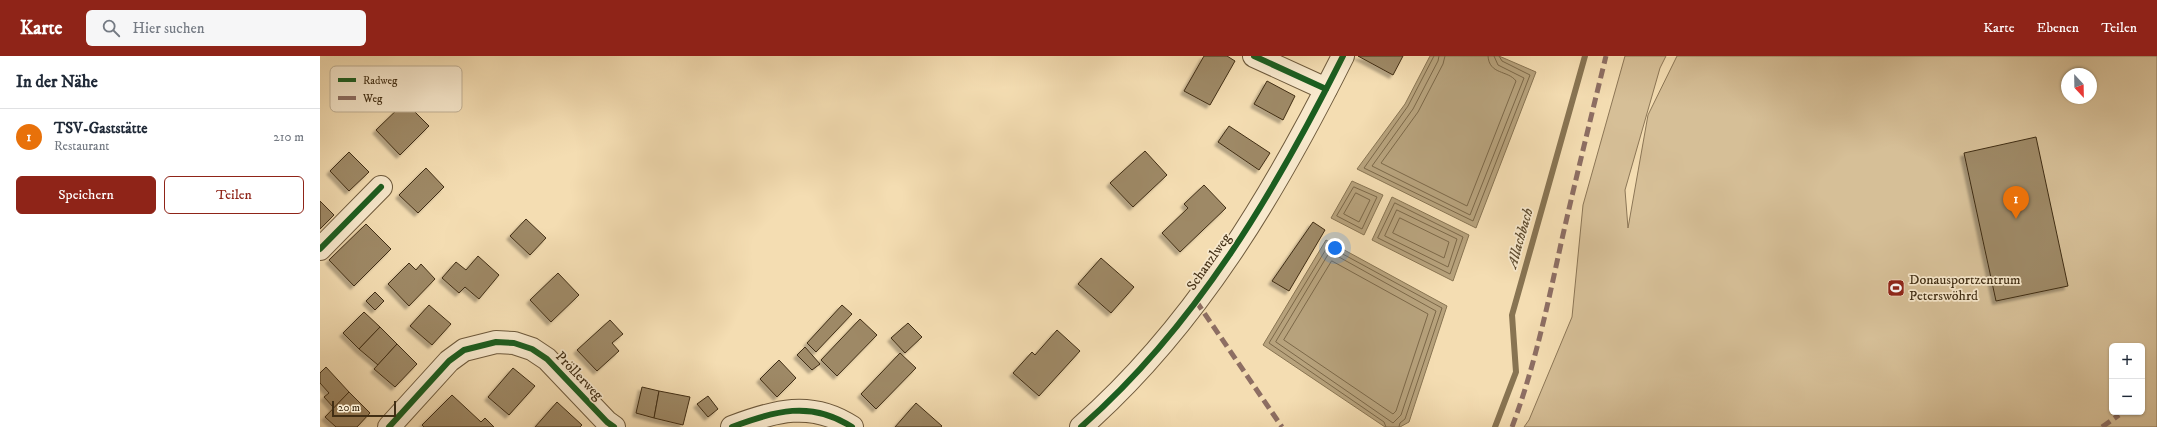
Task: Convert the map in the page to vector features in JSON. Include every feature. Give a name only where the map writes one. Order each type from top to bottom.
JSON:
[{"type":"street","points":[[1254,56],[1326,89]]},
{"type":"street","name":"Schanzlweg","points":[[1081,427],[1135,375],[1196,301],[1255,217],[1292,153],[1343,56]]},
{"type":"street","points":[[320,249],[381,188]]},
{"type":"street","name":"Pröllerweg","points":[[390,427],[449,361],[464,350],[496,342],[514,343],[532,349],[547,359],[607,422],[614,427]]},
{"type":"street","points":[[732,427],[762,416],[791,410],[820,413],[852,427]]},
{"type":"shaded area","name":"Donausportzentrum Peterswöhrd","points":[[1625,56],[1666,56],[1660,68],[1625,190],[1628,228],[1648,115],[1677,56],[2157,56],[2157,427],[1524,427],[1529,420],[1572,317],[1583,205]]},
{"type":"water","points":[[1430,56],[1499,56],[1536,72],[1476,228],[1357,169],[1405,104]]},
{"type":"water","points":[[1352,181],[1383,195],[1364,235],[1331,218]]},
{"type":"water","points":[[1392,197],[1469,235],[1453,281],[1372,240]]},
{"type":"water","points":[[1326,240],[1447,306],[1409,422],[1400,427],[1385,427],[1263,345]]},
{"type":"building","points":[[1204,56],[1227,56],[1235,61],[1210,105],[1184,91]]},
{"type":"building","points":[[1358,56],[1403,56],[1393,75]]},
{"type":"building","points":[[1267,81],[1295,96],[1283,120],[1254,104]]},
{"type":"building","points":[[395,112],[415,112],[429,126],[400,155],[376,130]]},
{"type":"building","points":[[1229,126],[1270,153],[1259,170],[1218,142]]},
{"type":"building","points":[[2036,137],[2068,286],[1996,301],[1964,153]]},
{"type":"building","points":[[1145,151],[1167,175],[1133,207],[1110,183]]},
{"type":"building","points":[[349,152],[369,172],[349,191],[330,171]]},
{"type":"building","points":[[426,168],[444,187],[418,213],[399,195]]},
{"type":"building","points":[[1204,185],[1226,208],[1180,252],[1162,233],[1188,208],[1184,204]]},
{"type":"building","points":[[320,201],[334,215],[320,229]]},
{"type":"building","points":[[526,219],[546,238],[530,255],[510,236]]},
{"type":"building","points":[[1313,222],[1325,230],[1289,291],[1272,281]]},
{"type":"building","points":[[366,224],[391,249],[354,286],[329,260]]},
{"type":"building","points":[[478,256],[499,275],[479,299],[465,287],[459,293],[442,278],[456,262],[466,270]]},
{"type":"building","points":[[1101,258],[1134,287],[1111,313],[1078,284]]},
{"type":"building","points":[[409,263],[416,270],[421,264],[435,279],[409,306],[388,284]]},
{"type":"building","points":[[558,273],[579,295],[551,322],[530,300]]},
{"type":"building","points":[[375,292],[384,301],[375,310],[366,301]]},
{"type":"building","points":[[429,305],[451,324],[432,345],[410,326]]},
{"type":"building","points":[[842,305],[852,314],[816,352],[807,343]]},
{"type":"building","points":[[364,312],[380,327],[359,349],[343,333]]},
{"type":"building","points":[[860,319],[877,335],[837,376],[821,360]]},
{"type":"building","points":[[610,320],[623,334],[612,343],[619,351],[597,371],[577,350]]},
{"type":"building","points":[[908,323],[922,337],[905,353],[891,338]]},
{"type":"building","points":[[380,327],[397,344],[378,365],[359,349]]},
{"type":"building","points":[[1057,330],[1080,351],[1039,396],[1013,373],[1032,352],[1035,355]]},
{"type":"building","points":[[397,344],[417,364],[395,387],[374,369]]},
{"type":"building","points":[[805,347],[820,364],[812,370],[797,355]]},
{"type":"building","points":[[900,353],[916,368],[876,409],[861,394]]},
{"type":"building","points":[[779,360],[796,378],[777,397],[760,379]]},
{"type":"building","points":[[326,367],[349,392],[334,408],[324,397],[329,393],[320,383],[320,373]]},
{"type":"building","points":[[513,368],[535,386],[509,415],[488,397]]},
{"type":"building","points":[[642,387],[659,391],[654,418],[636,413]]},
{"type":"building","points":[[659,391],[690,397],[683,425],[654,418]]},
{"type":"building","points":[[349,392],[370,413],[357,427],[336,427],[325,417]]},
{"type":"building","points":[[452,395],[481,422],[485,418],[494,427],[424,427],[422,425]]},
{"type":"building","points":[[708,396],[718,409],[708,417],[697,404]]},
{"type":"building","points":[[557,402],[582,425],[580,427],[535,427]]},
{"type":"building","points":[[916,403],[942,426],[895,427]]},
{"type":"waterway","name":"Allachbach","points":[[1495,427],[1516,372],[1512,315],[1585,56]]},
{"type":"marked path","points":[[1512,427],[1528,381],[1540,334],[1606,56]]},
{"type":"marked path","points":[[1196,301],[1282,427]]},
{"type":"marked path","points":[[2102,427],[2119,415]]},
{"type":"cycle path","points":[[1254,56],[1326,89]]},
{"type":"cycle path","points":[[1081,427],[1122,388],[1161,346],[1197,301],[1230,255],[1261,207],[1290,157],[1343,56]]},
{"type":"cycle path","points":[[320,249],[381,187]]},
{"type":"cycle path","points":[[389,427],[449,361],[464,350],[496,342],[514,343],[532,349],[547,359],[607,422],[614,427]]},
{"type":"cycle path","points":[[732,427],[763,416],[792,411],[822,413],[852,427]]},
{"type":"place","name":"TSV-Gaststätte","points":[[2016,219]]},
{"type":"place","name":"Donausportzentrum Peterswöhrd","points":[[1896,288]]}]
